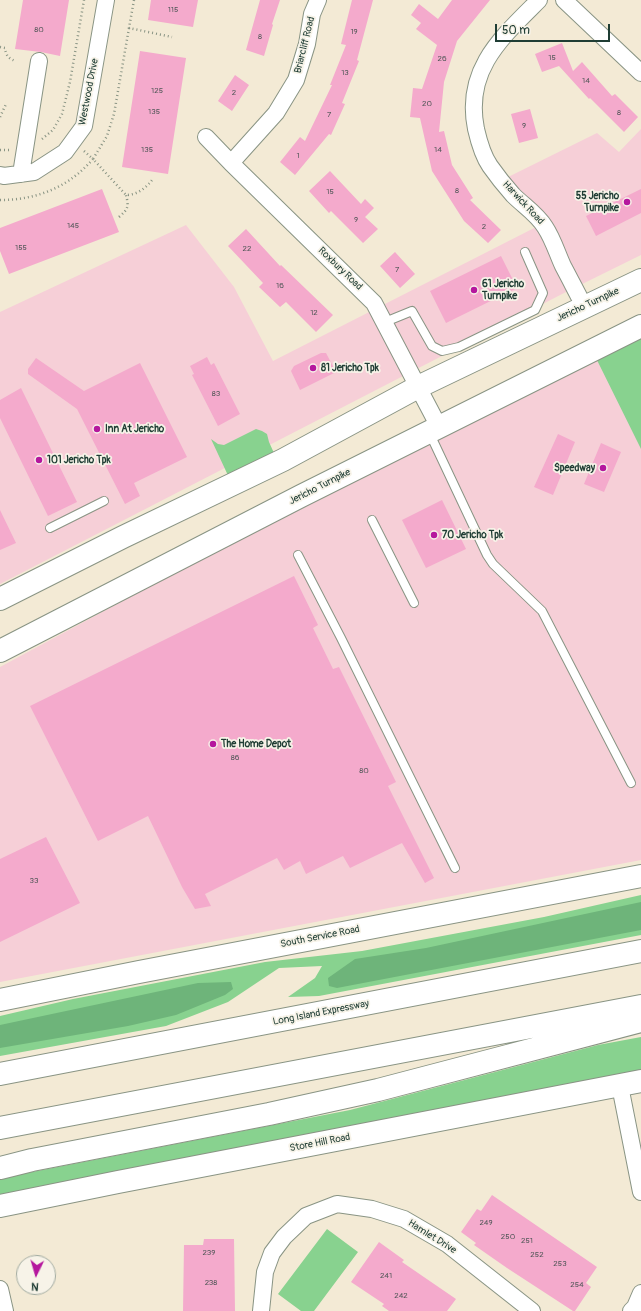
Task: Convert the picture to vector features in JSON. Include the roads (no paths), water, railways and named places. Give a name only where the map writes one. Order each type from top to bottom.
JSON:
[{"type":"main road","name":"Jericho Turnpike","points":[[0,599],[123,537],[283,460],[418,387],[464,355],[539,318],[584,306],[641,280]]},
{"type":"main road","name":"Jericho Turnpike","points":[[0,651],[434,429],[641,326]]},
{"type":"main road","name":"South Service Road","points":[[0,1000],[641,876]]},
{"type":"main road","name":"Long Island Expressway","points":[[0,1074],[641,951]]},
{"type":"main road","points":[[0,1128],[641,1006]]},
{"type":"main road","points":[[0,1168],[32,1160],[269,1114],[378,1090],[641,1021]]},
{"type":"main road","name":"Store Hill Road","points":[[0,1206],[103,1184],[631,1083]]},
{"type":"street","name":"Westwood Drive","points":[[0,175],[4,176],[34,172],[65,152],[84,126],[106,0]]},
{"type":"street","name":"Briarcliff Road","points":[[230,163],[276,113],[296,80],[306,44],[312,14],[318,0]]},
{"type":"street","name":"Harwick Road","points":[[540,0],[507,32],[489,55],[479,74],[474,99],[474,120],[479,142],[489,165],[513,195],[537,217],[546,228],[584,306]]},
{"type":"street","points":[[564,0],[641,73]]},
{"type":"street","points":[[21,174],[39,61]]},
{"type":"street","name":"Roxbury Road","points":[[206,137],[230,163],[374,303],[418,387],[434,429]]},
{"type":"street","points":[[631,1083],[641,1192]]},
{"type":"street","name":"Hamlet Drive","points":[[261,1311],[265,1272],[272,1253],[284,1237],[306,1216],[337,1204],[372,1209],[404,1219],[447,1244],[532,1311]]},
{"type":"street","points":[[0,1289],[5,1311]]},
{"type":"street","points":[[632,1311],[641,1293]]},
{"type":"lane","points":[[525,252],[543,293],[539,318]]},
{"type":"lane","points":[[385,322],[412,311],[432,346],[442,351],[464,355]]},
{"type":"lane","points":[[434,429],[487,555],[493,564],[542,611],[631,783]]},
{"type":"lane","points":[[50,528],[104,502]]},
{"type":"lane","points":[[372,520],[414,603]]},
{"type":"lane","points":[[298,555],[341,638],[455,868]]},
{"type":"place","name":"55 Jericho Turnpike","points":[[627,202]]},
{"type":"place","name":"61 Jericho Turnpike","points":[[474,290]]},
{"type":"place","name":"81 Jericho Tpk","points":[[313,368]]},
{"type":"place","name":"Inn At Jericho","points":[[97,429]]},
{"type":"place","name":"101 Jericho Tpk","points":[[39,460]]},
{"type":"place","name":"Speedway","points":[[603,468]]},
{"type":"place","name":"70 Jericho Tpk","points":[[434,535]]},
{"type":"place","name":"The Home Depot","points":[[213,744]]}]
